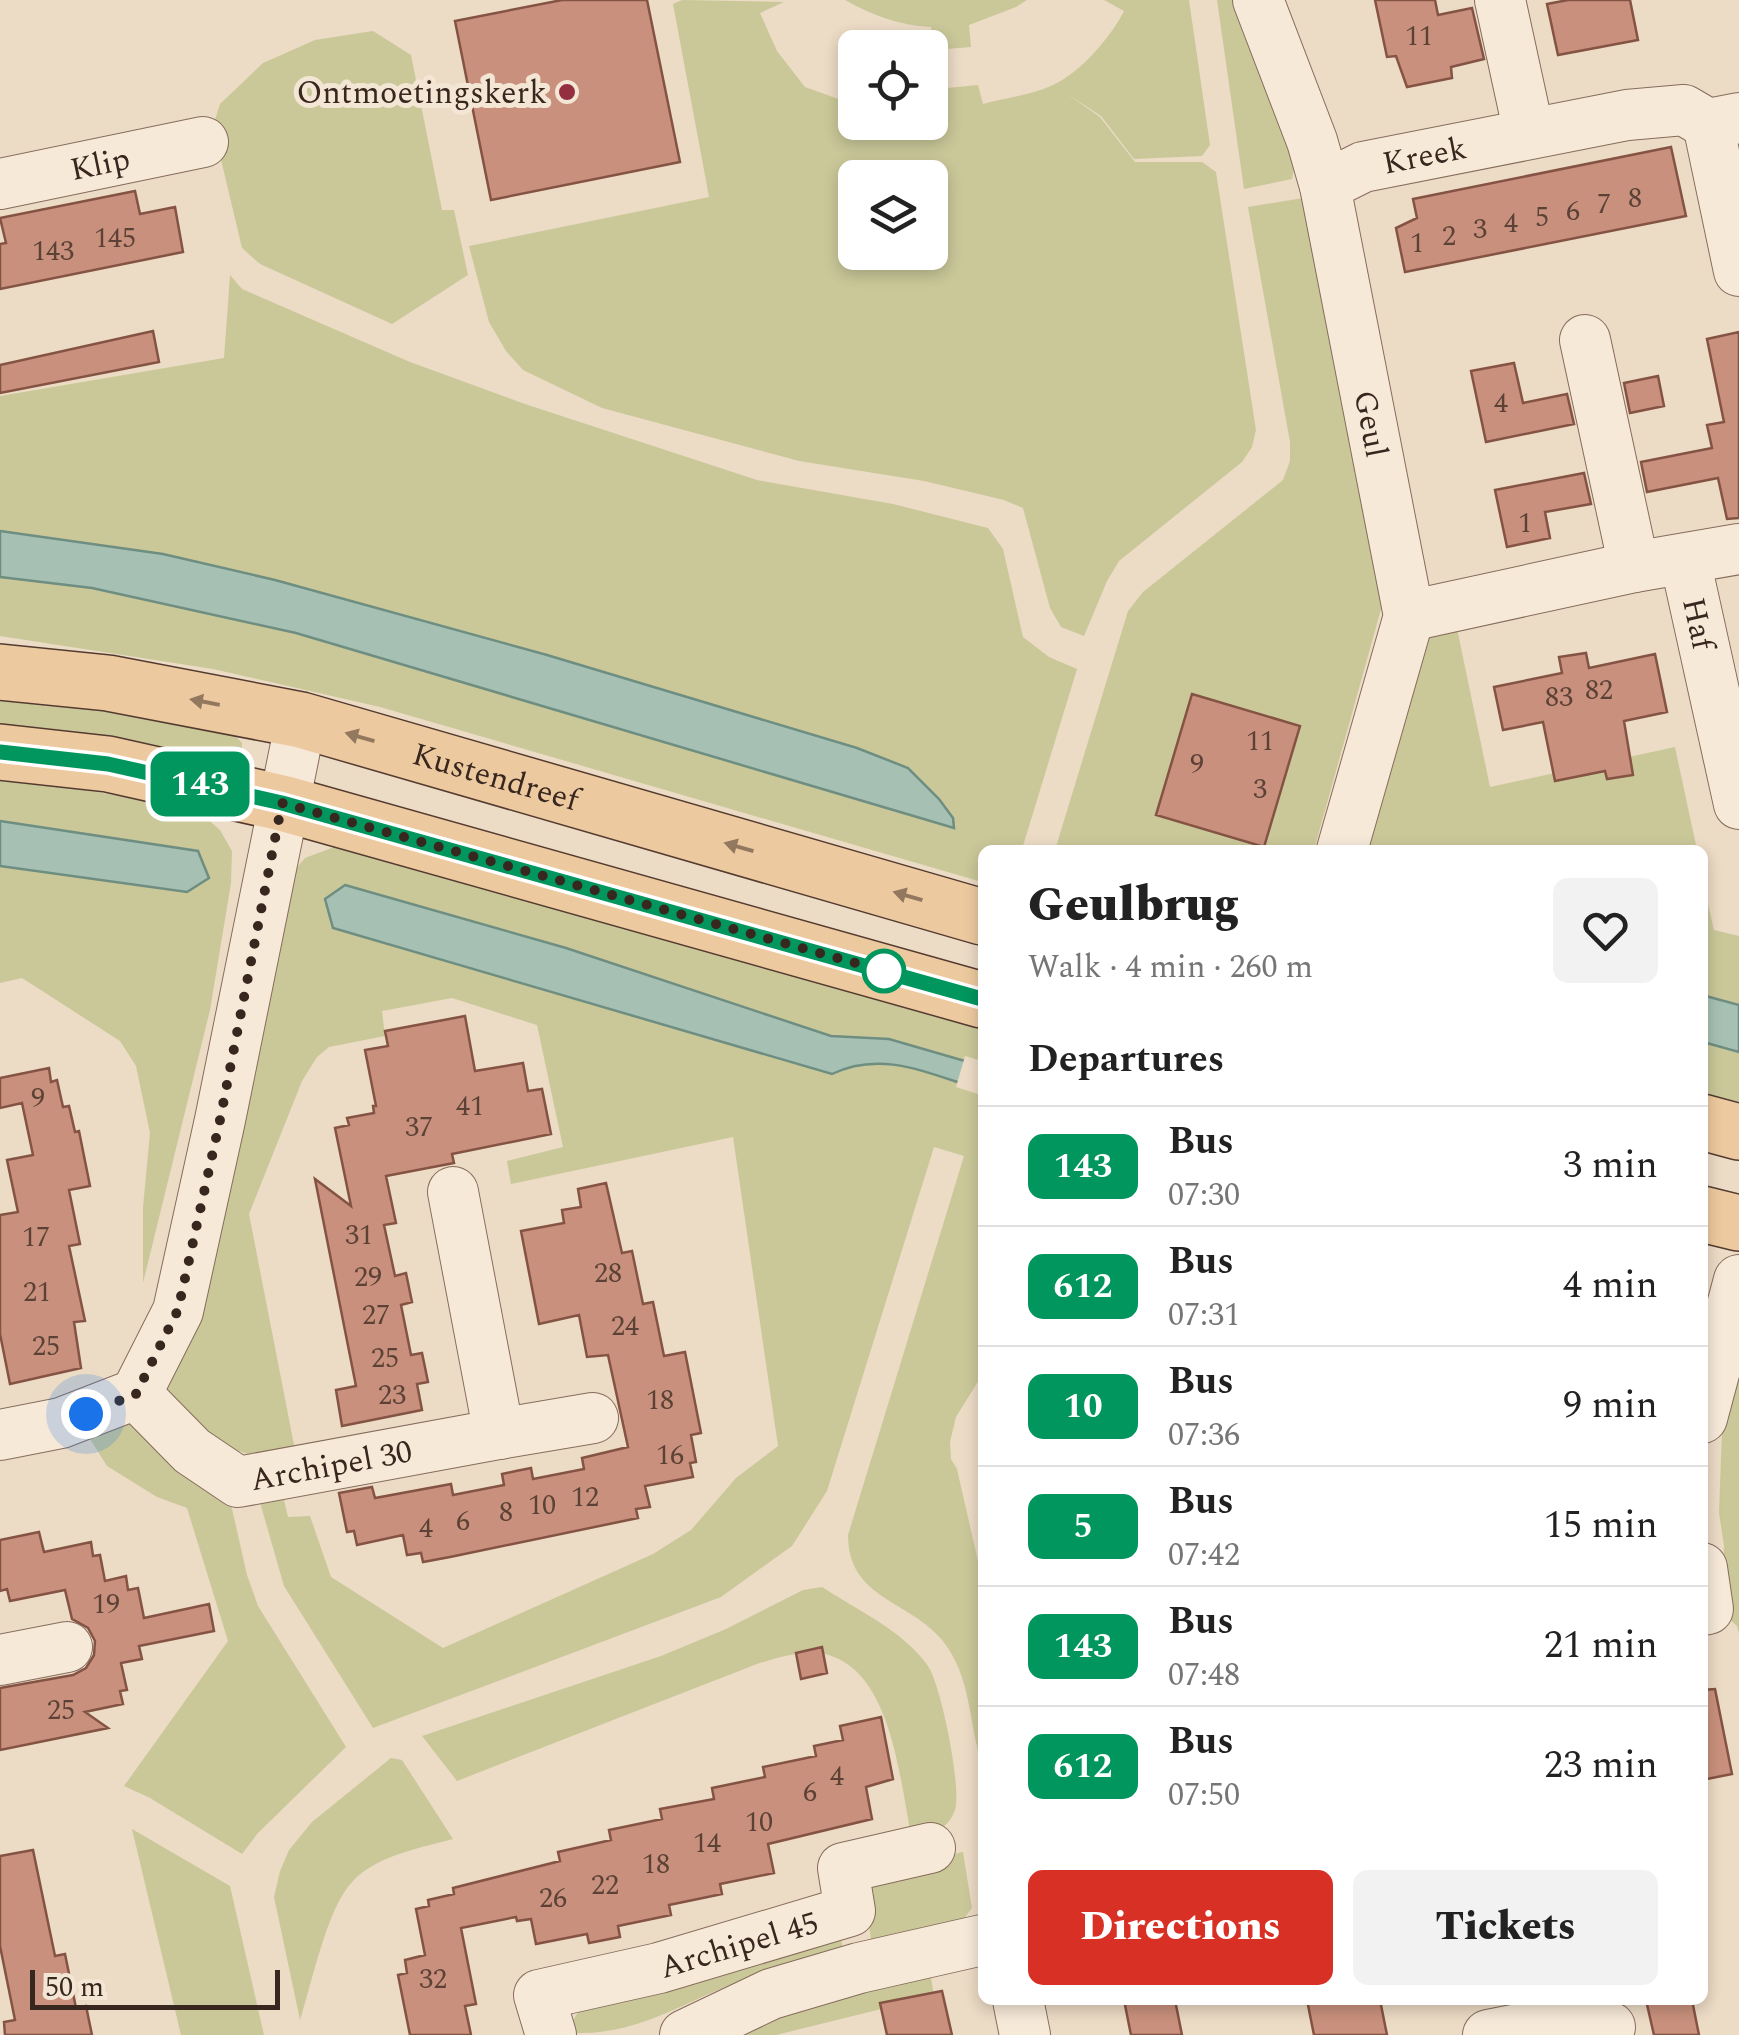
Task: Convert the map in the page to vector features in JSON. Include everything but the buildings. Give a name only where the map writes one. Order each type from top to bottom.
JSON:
[{"type":"main road","name":"Kustendreef","points":[[0,672],[108,683],[301,720],[978,916]]},
{"type":"main road","points":[[0,752],[108,764],[282,803],[978,999]]},
{"type":"main road","points":[[1708,1124],[1739,1132]]},
{"type":"main road","points":[[1708,1215],[1739,1223]]},
{"type":"street","name":"Geul","points":[[1258,0],[1312,141],[1325,186],[1410,616],[1343,845]]},
{"type":"street","points":[[1500,0],[1529,134]]},
{"type":"street","name":"Kreek","points":[[1325,186],[1363,168],[1627,115],[1684,110],[1724,121],[1739,271]]},
{"type":"street","name":"Klip","points":[[0,184],[203,142]]},
{"type":"street","points":[[1585,340],[1634,567]]},
{"type":"street","name":"Haf","points":[[1410,616],[1634,567],[1739,549]]},
{"type":"street","name":"Haf","points":[[1685,560],[1739,804]]},
{"type":"street","points":[[0,1435],[61,1424],[136,1394],[178,1310],[301,720]]},
{"type":"street","points":[[453,1192],[499,1434]]},
{"type":"street","points":[[1708,1396],[1739,1280]]},
{"type":"street","name":"Archipel 30","points":[[136,1394],[192,1452],[238,1482],[593,1418]]},
{"type":"street","points":[[0,1660],[67,1647]]},
{"type":"street","name":"Archipel 45","points":[[551,2035],[539,1995],[659,1968],[850,1911],[842,1868],[930,1848]]},
{"type":"street","points":[[850,1911],[859,1968]]},
{"type":"street","points":[[684,2035],[771,1994],[859,1968],[978,1941]]},
{"type":"street","points":[[1019,2005],[1025,2035]]},
{"type":"street","points":[[1488,2035],[1535,2013],[1610,2026]]},
{"type":"shaded area","points":[[682,0],[784,2],[760,13],[777,51],[805,87],[838,99],[838,140],[948,140],[948,88],[978,85],[983,104],[1053,85],[1094,53],[1124,11],[1104,0],[1189,0],[1210,145],[1202,156],[1134,159],[1101,116],[1066,93],[1100,117],[1135,162],[1202,162],[1216,172],[1256,430],[1252,447],[1242,462],[1119,561],[1084,636],[1061,627],[1050,608],[1023,508],[924,481],[799,461],[602,408],[523,370],[506,351],[489,322],[469,246],[709,197],[673,4]]},
{"type":"shaded area","points":[[845,0],[1027,0],[969,25],[971,47],[948,49],[948,30],[931,30],[866,11]]},
{"type":"shaded area","points":[[1217,0],[1237,0],[1297,155],[1292,179],[1244,189]]},
{"type":"shaded area","points":[[373,31],[411,55],[442,210],[454,210],[468,275],[392,324],[260,264],[242,248],[213,126],[220,104],[263,63],[315,40]]},
{"type":"shaded area","points":[[1303,198],[1383,602],[1315,845],[1057,845],[1128,611],[1143,592],[1283,480],[1290,461],[1290,442],[1248,207]]},
{"type":"shaded area","points":[[230,275],[242,289],[410,362],[525,404],[757,480],[893,504],[988,528],[1003,549],[1023,637],[1049,657],[1077,669],[1023,845],[978,845],[978,881],[380,707],[213,669],[0,636],[0,577],[92,588],[296,633],[954,827],[953,818],[939,799],[908,768],[857,748],[547,655],[275,580],[163,554],[0,531],[0,396],[224,358]]},
{"type":"shaded area","points":[[0,531],[163,554],[275,580],[547,655],[857,748],[908,768],[939,799],[953,818],[954,828],[296,633],[92,588],[0,577]]},
{"type":"shaded area","points":[[1454,614],[1490,787],[1675,747],[1696,845],[1367,845],[1428,618]]},
{"type":"shaded area","points":[[0,692],[231,731],[242,743],[242,751],[194,755],[96,737],[0,727]]},
{"type":"shaded area","points":[[0,777],[167,803],[204,816],[220,830],[232,851],[231,883],[210,1010],[143,1283],[143,1207],[150,1133],[136,1066],[120,1041],[22,978],[0,983],[0,866],[186,892],[209,878],[197,850],[0,821]]},
{"type":"shaded area","points":[[0,821],[198,851],[209,878],[187,892],[0,866]]},
{"type":"shaded area","points":[[337,846],[377,851],[978,1028],[978,1065],[889,1039],[831,1036],[566,948],[325,899],[333,928],[832,1074],[851,1067],[889,1064],[926,1071],[978,1089],[978,1381],[956,1417],[950,1442],[978,1561],[978,1751],[964,1684],[952,1654],[928,1627],[869,1586],[851,1556],[848,1535],[964,1156],[934,1147],[827,1491],[792,1546],[721,1597],[373,1728],[284,1586],[259,1499],[282,1492],[288,1517],[310,1516],[331,1577],[443,1648],[653,1554],[691,1530],[736,1478],[778,1446],[733,1137],[511,1184],[507,1161],[563,1147],[537,1025],[452,998],[382,1011],[385,1036],[329,1047],[317,1057],[302,1081],[249,1214],[295,1450],[248,1454],[219,1444],[162,1393],[288,878],[305,858]]},
{"type":"shaded area","points":[[345,885],[566,948],[831,1036],[889,1039],[978,1065],[978,1089],[888,1064],[851,1067],[832,1074],[333,928],[325,899]]},
{"type":"shaded area","points":[[1708,904],[1714,930],[1739,936],[1739,1005],[1708,996]]},
{"type":"shaded area","points":[[1708,997],[1739,1005],[1739,1052],[1708,1043]]},
{"type":"shaded area","points":[[1708,1044],[1739,1052],[1739,1111],[1708,1102]]},
{"type":"shaded area","points":[[1739,1340],[1739,1634],[1737,1626],[1713,1604],[1723,1576],[1719,1513],[1723,1403]]},
{"type":"shaded area","points":[[130,1404],[228,1491],[258,1606],[346,1747],[258,1833],[242,1854],[124,1786],[228,1641],[187,1508],[157,1497],[107,1466],[82,1426]]},
{"type":"shaded area","points":[[822,1587],[906,1642],[933,1677],[949,1737],[956,1798],[952,1817],[932,1834],[912,1840],[889,1732],[866,1682],[848,1664],[825,1654],[800,1653],[757,1664],[457,1781],[422,1736],[661,1656],[803,1590]]},
{"type":"shaded area","points":[[391,1758],[402,1760],[453,1839],[387,1859],[353,1881],[335,1908],[300,2020],[274,1897],[280,1871],[289,1850],[312,1822]]},
{"type":"shaded area","points":[[132,1829],[230,1886],[264,2035],[181,2035]]},
{"type":"shaded area","points":[[963,1852],[972,1908],[956,1929],[872,1946],[863,1886],[935,1858]]},
{"type":"shaded area","points":[[838,1923],[844,1955],[744,1980],[643,2022],[576,2033],[573,2020],[588,1997]]},
{"type":"shaded area","points":[[929,1965],[934,1996],[776,2035],[718,2035]]},
{"type":"pier","points":[[965,1056],[978,1060],[978,1094],[956,1087]]},
{"type":"bus line","name":"143","points":[[0,752],[108,764],[282,803],[978,998]]},
{"type":"place","name":"Ontmoetingskerk","points":[[567,92]]},
{"type":"route","points":[[86,1414],[136,1394],[178,1310],[282,803],[884,971]]}]
